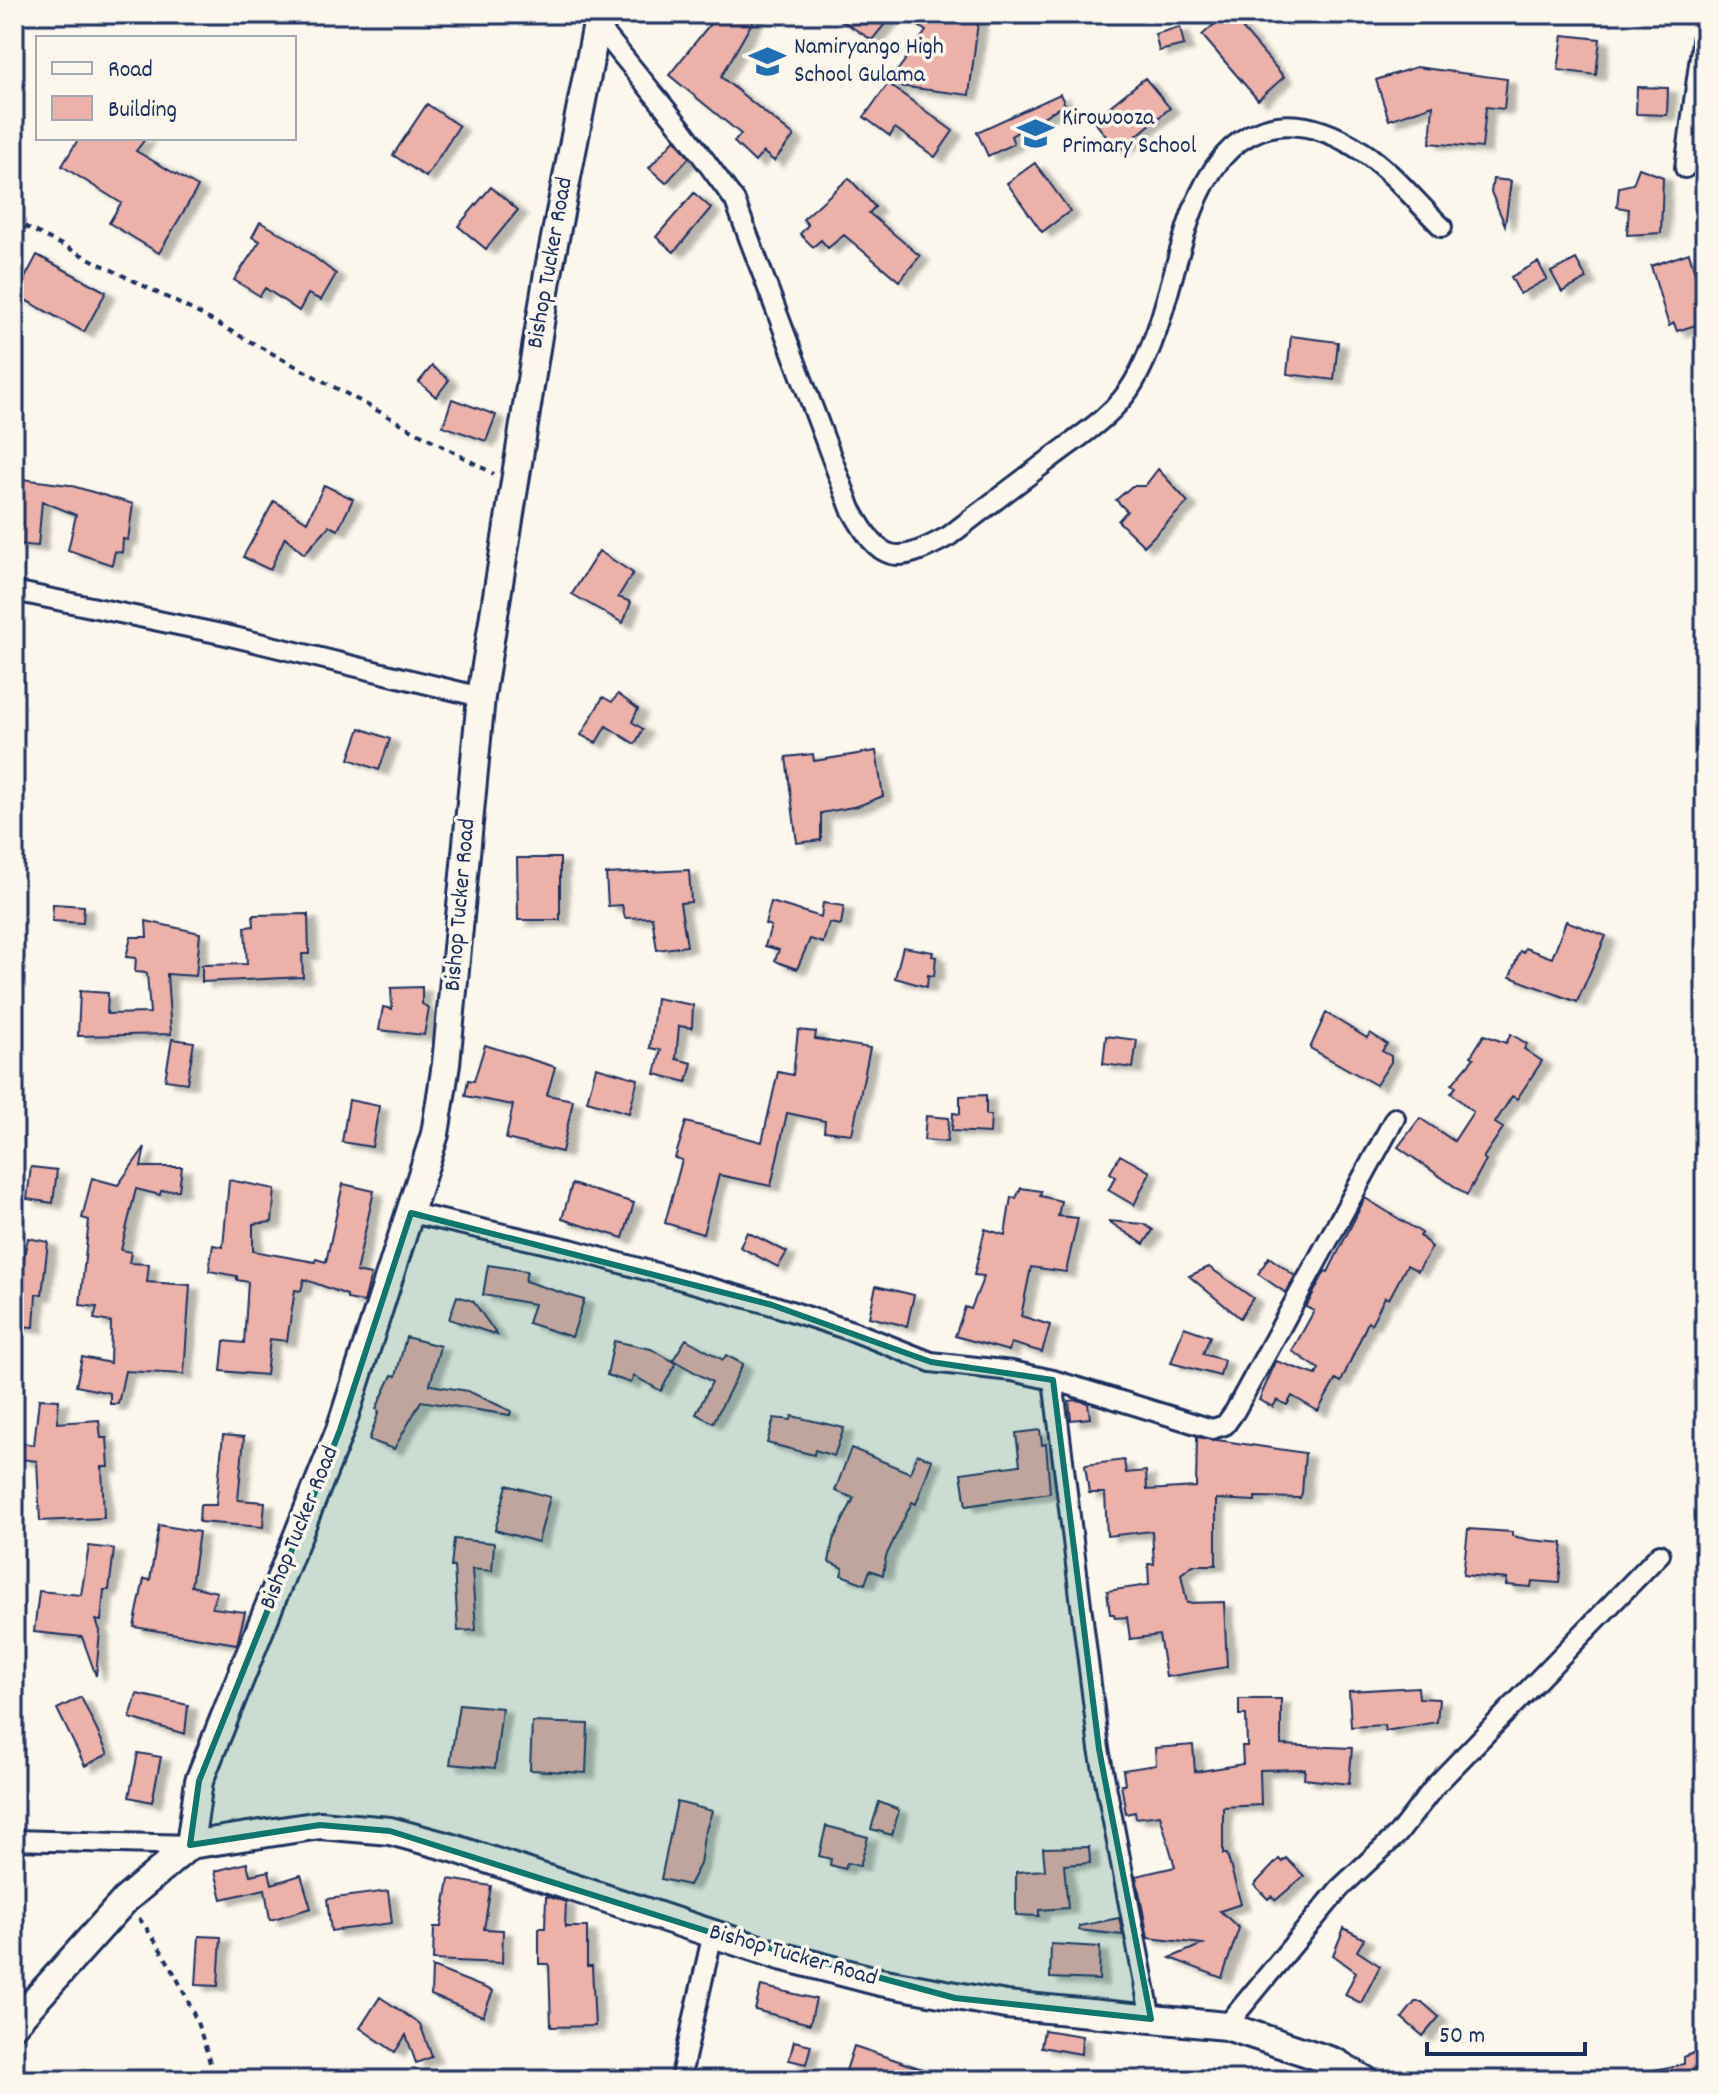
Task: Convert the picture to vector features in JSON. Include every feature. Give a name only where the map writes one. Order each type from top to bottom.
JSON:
[{"type":"main road","name":"Bishop Tucker Road","points":[[598,18],[547,279],[481,697],[446,1064],[435,1134],[340,1430],[199,1781],[190,1845],[320,1825],[390,1831],[453,1848],[780,1956],[955,1998],[1226,2026],[1335,2062],[1365,2080]]},
{"type":"main road","points":[[14,2024],[125,1900],[190,1845]]},
{"type":"street","points":[[598,18],[735,201],[851,509],[869,543],[882,552],[899,556],[923,550],[949,536],[1117,407],[1146,358],[1194,207],[1216,167],[1240,138],[1269,126],[1302,126],[1334,135],[1366,154],[1442,227]]},
{"type":"street","points":[[1685,168],[1705,19]]},
{"type":"street","points":[[14,591],[226,635],[481,697]]},
{"type":"street","points":[[411,1213],[570,1249],[758,1301],[855,1332],[931,1362],[1053,1380],[1128,1400],[1205,1427],[1225,1425],[1395,1118]]},
{"type":"street","points":[[1053,1380],[1099,1749],[1151,2019]]},
{"type":"street","points":[[1226,2026],[1340,1888],[1398,1834],[1435,1786],[1660,1554]]},
{"type":"street","points":[[14,1840],[190,1845]]},
{"type":"street","points":[[680,2080],[713,1933]]},
{"type":"path","points":[[14,221],[196,312],[514,484]]},
{"type":"path","points":[[125,1900],[166,1954],[210,2059],[214,2080]]},
{"type":"highlighted area","points":[[411,1213],[772,1305],[931,1362],[1053,1380],[1099,1749],[1151,2019],[955,1998],[713,1933],[390,1831],[320,1825],[190,1845],[199,1781],[340,1430]]},
{"type":"building","points":[[718,14],[757,14],[721,77],[794,136],[774,161],[763,152],[755,162],[734,142],[741,134],[669,75]]},
{"type":"building","points":[[831,14],[893,14],[872,40]]},
{"type":"building","points":[[901,14],[979,14],[969,95],[890,85],[953,131],[935,157],[895,128],[890,136],[864,117],[926,31]]},
{"type":"building","points":[[1230,14],[1284,77],[1258,100],[1202,35]]},
{"type":"building","points":[[1180,27],[1184,45],[1159,51],[1155,34]]},
{"type":"building","points":[[1563,35],[1600,39],[1596,75],[1558,70]]},
{"type":"building","points":[[1416,67],[1507,79],[1504,109],[1486,107],[1482,148],[1430,143],[1433,105],[1389,120],[1376,80]]},
{"type":"building","points":[[1145,78],[1170,108],[1118,151],[1093,120]]},
{"type":"building","points":[[1637,87],[1668,88],[1667,115],[1636,114]]},
{"type":"building","points":[[1060,94],[1065,104],[1011,136],[1014,144],[988,156],[977,132]]},
{"type":"building","points":[[427,104],[459,126],[426,177],[393,155]]},
{"type":"building","points":[[675,139],[689,158],[666,183],[649,168]]},
{"type":"building","points":[[78,140],[144,140],[136,151],[198,187],[159,253],[109,223],[121,203],[62,166]]},
{"type":"building","points":[[1035,163],[1070,211],[1042,232],[1007,183]]},
{"type":"building","points":[[1639,168],[1663,177],[1661,233],[1627,235],[1629,209],[1617,207],[1619,187],[1633,184]]},
{"type":"building","points":[[849,178],[875,207],[869,213],[920,256],[899,281],[844,235],[828,248],[821,240],[813,247],[800,234],[808,225],[803,219]]},
{"type":"building","points":[[1493,179],[1511,181],[1505,225],[1491,192]]},
{"type":"building","points":[[491,187],[518,210],[486,249],[458,226]]},
{"type":"building","points":[[694,193],[711,208],[674,252],[656,237]]},
{"type":"building","points":[[260,222],[292,240],[336,274],[321,300],[308,294],[299,311],[265,288],[260,296],[234,280],[260,241],[252,237]]},
{"type":"building","points":[[1689,253],[1705,306],[1705,322],[1677,331],[1674,323],[1669,326],[1651,266]]},
{"type":"building","points":[[37,255],[106,292],[84,332],[16,295]]},
{"type":"building","points":[[1576,259],[1587,279],[1562,292],[1551,272]]},
{"type":"building","points":[[1538,262],[1547,279],[1520,294],[1511,277]]},
{"type":"building","points":[[1291,336],[1338,342],[1334,380],[1287,374]]},
{"type":"building","points":[[432,366],[449,380],[436,397],[419,382]]},
{"type":"building","points":[[452,399],[496,415],[486,441],[443,426]]},
{"type":"building","points":[[1158,469],[1188,502],[1144,546],[1118,521],[1127,511],[1116,500],[1132,486],[1145,486]]},
{"type":"building","points":[[14,478],[69,485],[133,504],[128,540],[123,539],[122,553],[115,551],[112,565],[68,550],[76,515],[42,501],[38,546],[14,544]]},
{"type":"building","points":[[324,485],[353,499],[338,530],[329,526],[304,554],[285,537],[270,570],[243,557],[274,501],[307,522]]},
{"type":"building","points":[[599,551],[633,573],[618,597],[631,602],[623,623],[572,594]]},
{"type":"building","points":[[618,694],[638,709],[632,722],[643,729],[635,744],[606,726],[596,743],[581,735],[603,697],[612,702]]},
{"type":"building","points":[[360,728],[390,739],[379,770],[349,759]]},
{"type":"building","points":[[876,751],[883,796],[858,806],[821,813],[821,840],[797,843],[786,757],[813,754],[814,761]]},
{"type":"building","points":[[517,858],[560,858],[560,920],[518,920]]},
{"type":"building","points":[[689,870],[691,902],[680,903],[687,946],[657,950],[652,917],[625,918],[622,905],[608,906],[606,874]]},
{"type":"building","points":[[771,902],[821,917],[823,903],[844,906],[841,925],[829,923],[823,943],[810,939],[797,969],[775,960],[779,950],[765,946],[771,926],[765,924]]},
{"type":"building","points":[[53,904],[84,906],[83,923],[52,921]]},
{"type":"building","points":[[308,914],[309,954],[302,954],[303,977],[202,982],[202,965],[247,964],[245,927],[254,926],[253,915]]},
{"type":"building","points":[[146,921],[200,933],[196,976],[167,974],[171,1034],[78,1036],[80,991],[108,993],[107,1014],[150,1013],[147,973],[135,972],[136,958],[126,957],[131,937],[147,937]]},
{"type":"building","points":[[1566,921],[1606,936],[1577,1002],[1510,977],[1520,951],[1523,953],[1525,948],[1552,958]]},
{"type":"building","points":[[903,947],[933,952],[932,956],[936,957],[934,976],[928,975],[927,987],[895,978]]},
{"type":"building","points":[[422,987],[422,1004],[429,1008],[424,1035],[379,1030],[383,1007],[392,1009],[391,988]]},
{"type":"building","points":[[656,998],[693,1005],[692,1028],[679,1026],[676,1059],[692,1063],[687,1082],[655,1074],[661,1050],[650,1048]]},
{"type":"building","points":[[1326,1013],[1367,1038],[1370,1033],[1387,1044],[1382,1051],[1391,1056],[1391,1062],[1376,1085],[1310,1048]]},
{"type":"building","points":[[798,1030],[816,1032],[815,1039],[870,1048],[852,1134],[824,1131],[825,1121],[787,1113],[771,1186],[719,1175],[703,1234],[665,1223],[682,1160],[675,1158],[686,1122],[762,1142],[778,1072],[793,1075]]},
{"type":"building","points":[[1511,1034],[1527,1044],[1524,1049],[1542,1061],[1517,1099],[1512,1096],[1495,1123],[1503,1128],[1483,1158],[1486,1160],[1467,1195],[1398,1147],[1420,1118],[1454,1141],[1473,1112],[1451,1093],[1456,1087],[1452,1084],[1474,1058],[1471,1056],[1484,1035],[1506,1043]]},
{"type":"building","points":[[1106,1036],[1137,1040],[1133,1068],[1103,1064]]},
{"type":"building","points":[[172,1039],[194,1042],[187,1083],[165,1080]]},
{"type":"building","points":[[485,1045],[555,1067],[547,1095],[573,1100],[562,1152],[506,1139],[513,1105],[465,1096],[468,1080],[474,1081]]},
{"type":"building","points":[[596,1067],[638,1079],[629,1113],[587,1101]]},
{"type":"building","points":[[986,1095],[986,1115],[991,1115],[990,1133],[952,1131],[953,1113],[960,1114],[960,1096]]},
{"type":"building","points":[[349,1100],[379,1106],[372,1147],[342,1142]]},
{"type":"building","points":[[926,1116],[949,1118],[947,1142],[924,1140]]},
{"type":"building","points":[[145,1147],[141,1167],[182,1167],[179,1190],[161,1191],[160,1195],[136,1189],[121,1250],[131,1252],[129,1263],[149,1264],[147,1282],[190,1285],[184,1374],[125,1371],[118,1404],[110,1404],[110,1393],[76,1386],[82,1357],[110,1363],[111,1322],[94,1319],[97,1307],[80,1305],[89,1220],[82,1218],[92,1178],[118,1185]]},
{"type":"building","points":[[1120,1155],[1150,1172],[1134,1205],[1108,1190],[1116,1177],[1110,1173]]},
{"type":"building","points":[[31,1167],[57,1170],[53,1203],[27,1199]]},
{"type":"building","points":[[229,1180],[275,1189],[272,1222],[253,1224],[253,1251],[315,1262],[316,1259],[326,1262],[343,1184],[374,1191],[356,1272],[371,1275],[364,1302],[347,1299],[347,1295],[304,1279],[301,1291],[295,1290],[287,1341],[270,1339],[266,1375],[221,1371],[224,1341],[244,1343],[248,1282],[237,1280],[237,1276],[209,1271],[213,1245],[223,1247]]},
{"type":"building","points":[[572,1184],[634,1203],[623,1238],[562,1219]]},
{"type":"building","points":[[1021,1188],[1041,1191],[1040,1196],[1061,1201],[1058,1216],[1078,1218],[1066,1272],[1031,1267],[1021,1316],[1050,1325],[1042,1352],[1011,1343],[1009,1351],[955,1336],[965,1307],[971,1309],[984,1276],[974,1275],[985,1229],[1005,1235],[1011,1197],[1016,1198]]},
{"type":"building","points":[[1365,1198],[1422,1233],[1420,1236],[1432,1247],[1418,1271],[1407,1265],[1389,1299],[1385,1297],[1371,1324],[1368,1322],[1341,1382],[1336,1379],[1318,1411],[1292,1396],[1287,1405],[1277,1400],[1273,1407],[1259,1400],[1276,1361],[1316,1375],[1319,1369],[1292,1351],[1314,1311],[1306,1307],[1325,1271],[1328,1272]]},
{"type":"building","points":[[1108,1221],[1144,1224],[1153,1230],[1144,1244]]},
{"type":"building","points":[[747,1232],[787,1252],[778,1267],[740,1247]]},
{"type":"building","points":[[28,1238],[48,1242],[42,1295],[36,1294],[34,1327],[14,1326],[14,1301]]},
{"type":"building","points":[[1269,1257],[1295,1276],[1286,1293],[1258,1274]]},
{"type":"building","points":[[488,1265],[527,1271],[525,1281],[584,1300],[572,1337],[528,1323],[534,1304],[483,1295]]},
{"type":"building","points":[[1209,1267],[1253,1298],[1240,1318],[1189,1276]]},
{"type":"building","points":[[876,1286],[914,1295],[907,1326],[869,1317]]},
{"type":"building","points":[[457,1296],[473,1301],[497,1335],[449,1319]]},
{"type":"building","points":[[1184,1327],[1210,1336],[1203,1354],[1224,1360],[1220,1376],[1171,1363]]},
{"type":"building","points":[[406,1337],[440,1346],[430,1385],[468,1391],[511,1411],[510,1415],[421,1401],[394,1449],[369,1440],[379,1411],[376,1409],[392,1375],[396,1376]]},
{"type":"building","points":[[686,1339],[723,1360],[726,1355],[743,1364],[713,1423],[696,1414],[712,1382],[673,1360]]},
{"type":"building","points":[[614,1341],[651,1349],[676,1363],[661,1391],[634,1376],[631,1383],[607,1375]]},
{"type":"building","points":[[39,1399],[59,1400],[57,1423],[99,1420],[101,1438],[107,1438],[109,1467],[102,1467],[104,1518],[40,1521],[37,1461],[20,1459],[23,1443],[34,1445]]},
{"type":"building","points":[[1069,1401],[1088,1403],[1090,1418],[1071,1420]]},
{"type":"building","points":[[792,1416],[844,1428],[834,1456],[815,1450],[814,1455],[767,1443],[774,1418],[791,1420]]},
{"type":"building","points":[[1040,1430],[1042,1445],[1046,1444],[1050,1493],[966,1506],[961,1473],[1020,1465],[1016,1433]]},
{"type":"building","points":[[223,1435],[244,1437],[238,1500],[265,1502],[263,1527],[199,1522],[200,1505],[216,1505]]},
{"type":"building","points":[[1197,1437],[1305,1453],[1302,1493],[1300,1498],[1255,1497],[1255,1501],[1216,1499],[1216,1565],[1193,1565],[1181,1574],[1187,1603],[1224,1602],[1227,1667],[1166,1677],[1159,1635],[1130,1639],[1127,1617],[1115,1618],[1114,1614],[1110,1614],[1107,1591],[1149,1585],[1148,1564],[1154,1564],[1152,1531],[1107,1536],[1105,1493],[1089,1493],[1085,1465],[1124,1460],[1126,1473],[1146,1471],[1147,1490],[1196,1487]]},
{"type":"building","points":[[851,1448],[910,1473],[917,1454],[932,1460],[916,1504],[912,1502],[886,1556],[883,1575],[870,1570],[865,1584],[841,1575],[843,1568],[829,1562],[833,1540],[854,1498],[835,1491]]},
{"type":"building","points":[[507,1485],[550,1497],[538,1542],[495,1530]]},
{"type":"building","points":[[159,1525],[199,1532],[191,1586],[217,1592],[212,1608],[245,1612],[237,1644],[134,1627],[144,1579],[150,1580]]},
{"type":"building","points":[[1468,1529],[1512,1532],[1512,1536],[1530,1540],[1563,1543],[1559,1583],[1532,1581],[1531,1587],[1506,1585],[1507,1579],[1463,1575]]},
{"type":"building","points":[[454,1539],[494,1543],[492,1571],[472,1569],[476,1630],[458,1631],[454,1567],[451,1567]]},
{"type":"building","points":[[89,1546],[114,1549],[109,1590],[104,1590],[101,1621],[96,1620],[100,1631],[96,1676],[82,1637],[34,1632],[39,1591],[81,1595]]},
{"type":"building","points":[[1418,1687],[1419,1698],[1439,1699],[1437,1722],[1385,1731],[1384,1725],[1351,1727],[1349,1691]]},
{"type":"building","points":[[137,1694],[188,1705],[185,1734],[130,1718]]},
{"type":"building","points":[[81,1697],[108,1754],[85,1766],[57,1709]]},
{"type":"building","points":[[1239,1699],[1281,1699],[1281,1745],[1352,1748],[1349,1784],[1304,1779],[1305,1769],[1260,1770],[1261,1805],[1223,1807],[1223,1854],[1227,1854],[1241,1904],[1220,1911],[1239,1928],[1222,1978],[1170,1958],[1203,1944],[1148,1938],[1136,1876],[1175,1867],[1160,1815],[1136,1818],[1135,1812],[1126,1814],[1121,1784],[1125,1784],[1123,1770],[1156,1765],[1155,1748],[1193,1745],[1195,1772],[1243,1764],[1242,1746],[1247,1746],[1246,1715],[1239,1715]]},
{"type":"building","points":[[459,1704],[502,1708],[495,1768],[450,1764]]},
{"type":"building","points":[[532,1722],[588,1724],[586,1773],[530,1770]]},
{"type":"building","points":[[138,1753],[161,1757],[152,1802],[129,1797]]},
{"type":"building","points":[[677,1802],[712,1811],[700,1864],[689,1885],[661,1879]]},
{"type":"building","points":[[879,1802],[899,1810],[892,1835],[871,1829]]},
{"type":"building","points":[[826,1826],[868,1837],[860,1866],[847,1863],[845,1869],[830,1865],[831,1859],[819,1856]]},
{"type":"building","points":[[1089,1847],[1090,1863],[1064,1865],[1068,1908],[1039,1910],[1039,1916],[1016,1915],[1016,1872],[1045,1870],[1043,1848]]},
{"type":"building","points":[[1286,1858],[1304,1876],[1276,1900],[1271,1896],[1268,1899],[1254,1885],[1279,1859],[1282,1862]]},
{"type":"building","points":[[247,1863],[250,1875],[269,1871],[272,1884],[301,1875],[311,1908],[270,1920],[265,1889],[222,1899],[215,1871]]},
{"type":"building","points":[[449,1879],[491,1886],[484,1929],[503,1930],[502,1963],[433,1960],[434,1927],[441,1927]]},
{"type":"building","points":[[388,1891],[392,1923],[331,1931],[327,1899]]},
{"type":"building","points":[[546,1896],[566,1902],[565,1927],[587,1927],[587,1966],[592,1966],[595,2026],[551,2027],[549,1964],[539,1964],[539,1928],[545,1928]]},
{"type":"building","points":[[1119,1918],[1123,1935],[1079,1930],[1079,1926]]},
{"type":"building","points":[[1344,1928],[1364,1939],[1357,1951],[1380,1966],[1361,2003],[1345,1995],[1356,1972],[1333,1955]]},
{"type":"building","points":[[199,1936],[221,1937],[218,1986],[196,1985]]},
{"type":"building","points":[[1051,1944],[1100,1947],[1099,1980],[1050,1978]]},
{"type":"building","points":[[432,1967],[493,1991],[483,2016],[431,1995]]},
{"type":"building","points":[[761,1986],[816,1999],[810,2024],[755,2010]]},
{"type":"building","points":[[380,1997],[420,2024],[432,2057],[416,2063],[406,2035],[395,2052],[360,2028]]},
{"type":"building","points":[[1415,2002],[1422,2002],[1439,2017],[1423,2036],[1402,2018]]},
{"type":"building","points":[[1044,2030],[1082,2036],[1081,2054],[1041,2047]]},
{"type":"building","points":[[794,2041],[811,2045],[806,2064],[789,2060]]},
{"type":"building","points":[[854,2046],[946,2077],[945,2080],[843,2080]]},
{"type":"building","points":[[1705,2048],[1705,2080],[1645,2080],[1644,2072],[1684,2064],[1684,2057]]},
{"type":"place","name":"Namiryango High School Gulama","points":[[768,62]]},
{"type":"place","name":"Kirowooza Primary School","points":[[1036,133]]}]
